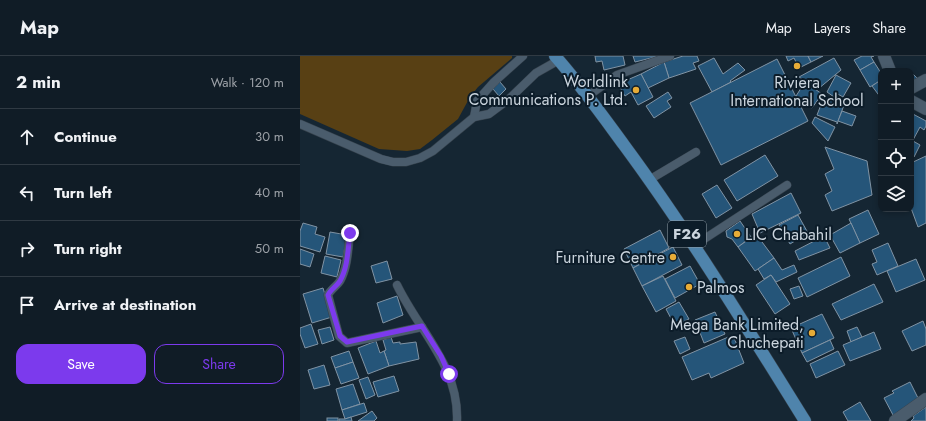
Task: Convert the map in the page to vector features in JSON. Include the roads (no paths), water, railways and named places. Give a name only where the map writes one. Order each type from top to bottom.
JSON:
[{"type":"main road","name":"F26","points":[[557,58],[588,96],[650,180],[695,246],[805,421]]},
{"type":"street","points":[[884,56],[889,68]]},
{"type":"street","points":[[914,86],[926,80]]},
{"type":"street","points":[[914,102],[926,108]]},
{"type":"street","points":[[895,421],[926,399]]},
{"type":"lane","points":[[474,117],[477,101],[494,82],[523,56]]},
{"type":"lane","points":[[588,96],[617,75],[670,56]]},
{"type":"lane","points":[[300,124],[369,155],[393,162],[406,162],[420,158],[433,151],[474,117],[489,114],[509,99],[536,73],[557,58]]},
{"type":"lane","points":[[650,180],[696,152]]},
{"type":"lane","points":[[695,246],[787,185]]},
{"type":"lane","points":[[350,233],[345,268],[340,282],[330,290],[328,295],[340,336],[347,342],[422,326]]},
{"type":"lane","points":[[397,285],[406,304],[441,356],[456,396],[458,421]]},
{"type":"place","name":"Riviera International School","points":[[797,66]]},
{"type":"place","name":"Worldlink Communications P. Ltd.","points":[[636,90]]},
{"type":"place","name":"LIC Chabahil","points":[[737,234]]},
{"type":"place","name":"Furniture Centre","points":[[673,257]]},
{"type":"place","name":"Palmos","points":[[689,287]]},
{"type":"place","name":"Mega Bank Limited, Chuchepati","points":[[812,333]]}]
